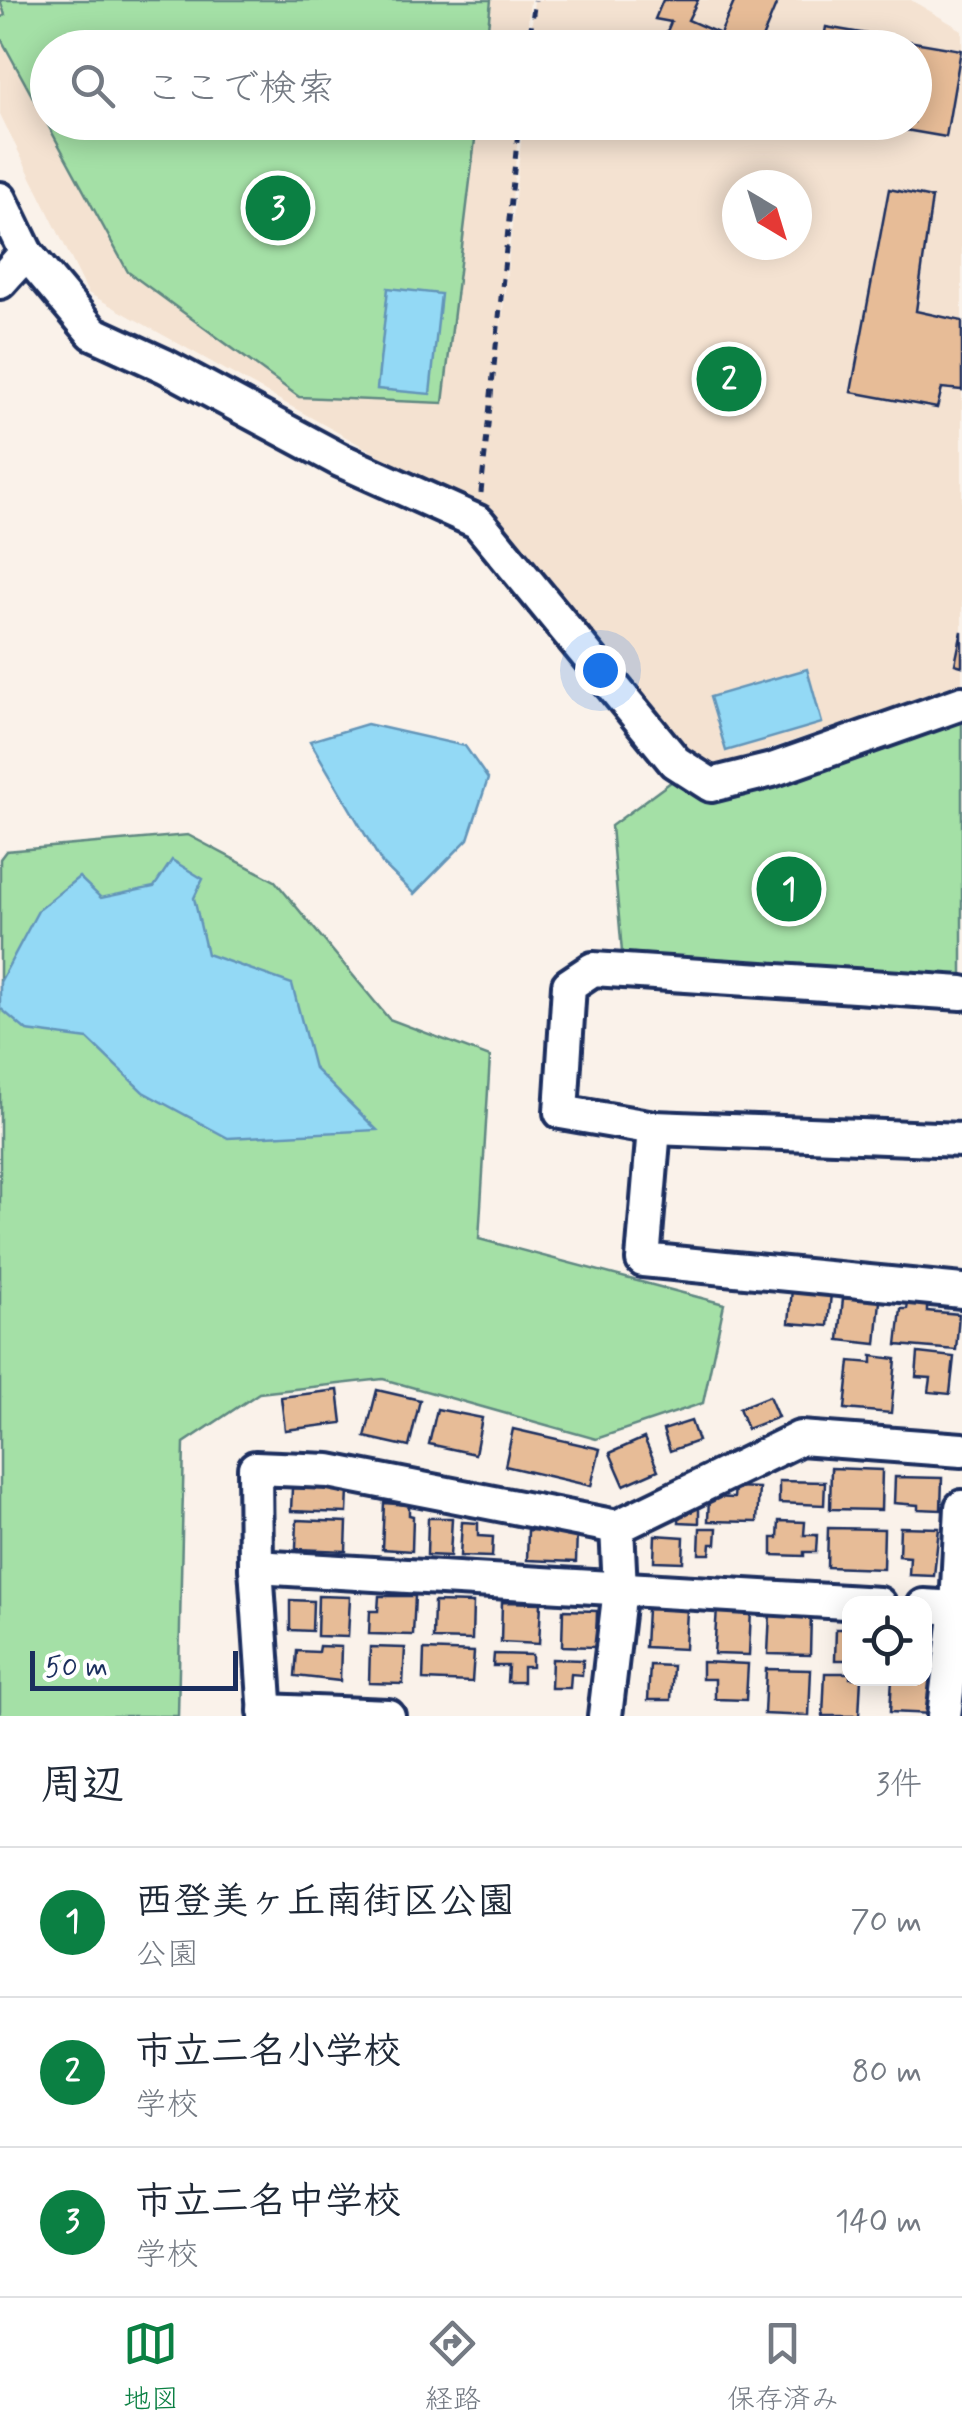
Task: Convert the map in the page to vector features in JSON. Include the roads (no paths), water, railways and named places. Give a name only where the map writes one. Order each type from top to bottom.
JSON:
[{"type":"street","points":[[0,199],[26,253],[93,333],[165,366],[340,460],[478,522],[675,762],[711,785],[772,770],[962,703]]},
{"type":"street","points":[[0,282],[26,253]]},
{"type":"street","points":[[962,992],[592,969],[569,985],[561,1112],[654,1128],[962,1140]]},
{"type":"street","points":[[654,1128],[643,1260],[962,1291]]},
{"type":"street","points":[[388,1716],[266,1713],[254,1468],[329,1470],[618,1527],[800,1438],[962,1450]]},
{"type":"street","points":[[944,1716],[941,1607],[962,1507]]},
{"type":"street","points":[[605,1716],[620,1589],[618,1527]]},
{"type":"street","points":[[256,1567],[842,1602]]},
{"type":"water","points":[[388,288],[441,294],[430,394],[377,389]]},
{"type":"water","points":[[807,669],[822,723],[726,751],[710,697]]},
{"type":"water","points":[[367,724],[465,746],[488,779],[468,839],[414,894],[382,863],[310,741]]},
{"type":"water","points":[[172,860],[203,879],[194,898],[207,954],[292,984],[314,1068],[377,1130],[228,1138],[143,1092],[88,1039],[27,1031],[0,1008],[0,982],[39,909],[79,877],[101,898],[154,887]]},
{"type":"place","name":"市立二名中学校","points":[[278,208]]},
{"type":"place","name":"市立二名小学校","points":[[729,379]]},
{"type":"place","name":"西登美ヶ丘南街区公園","points":[[789,889]]}]
